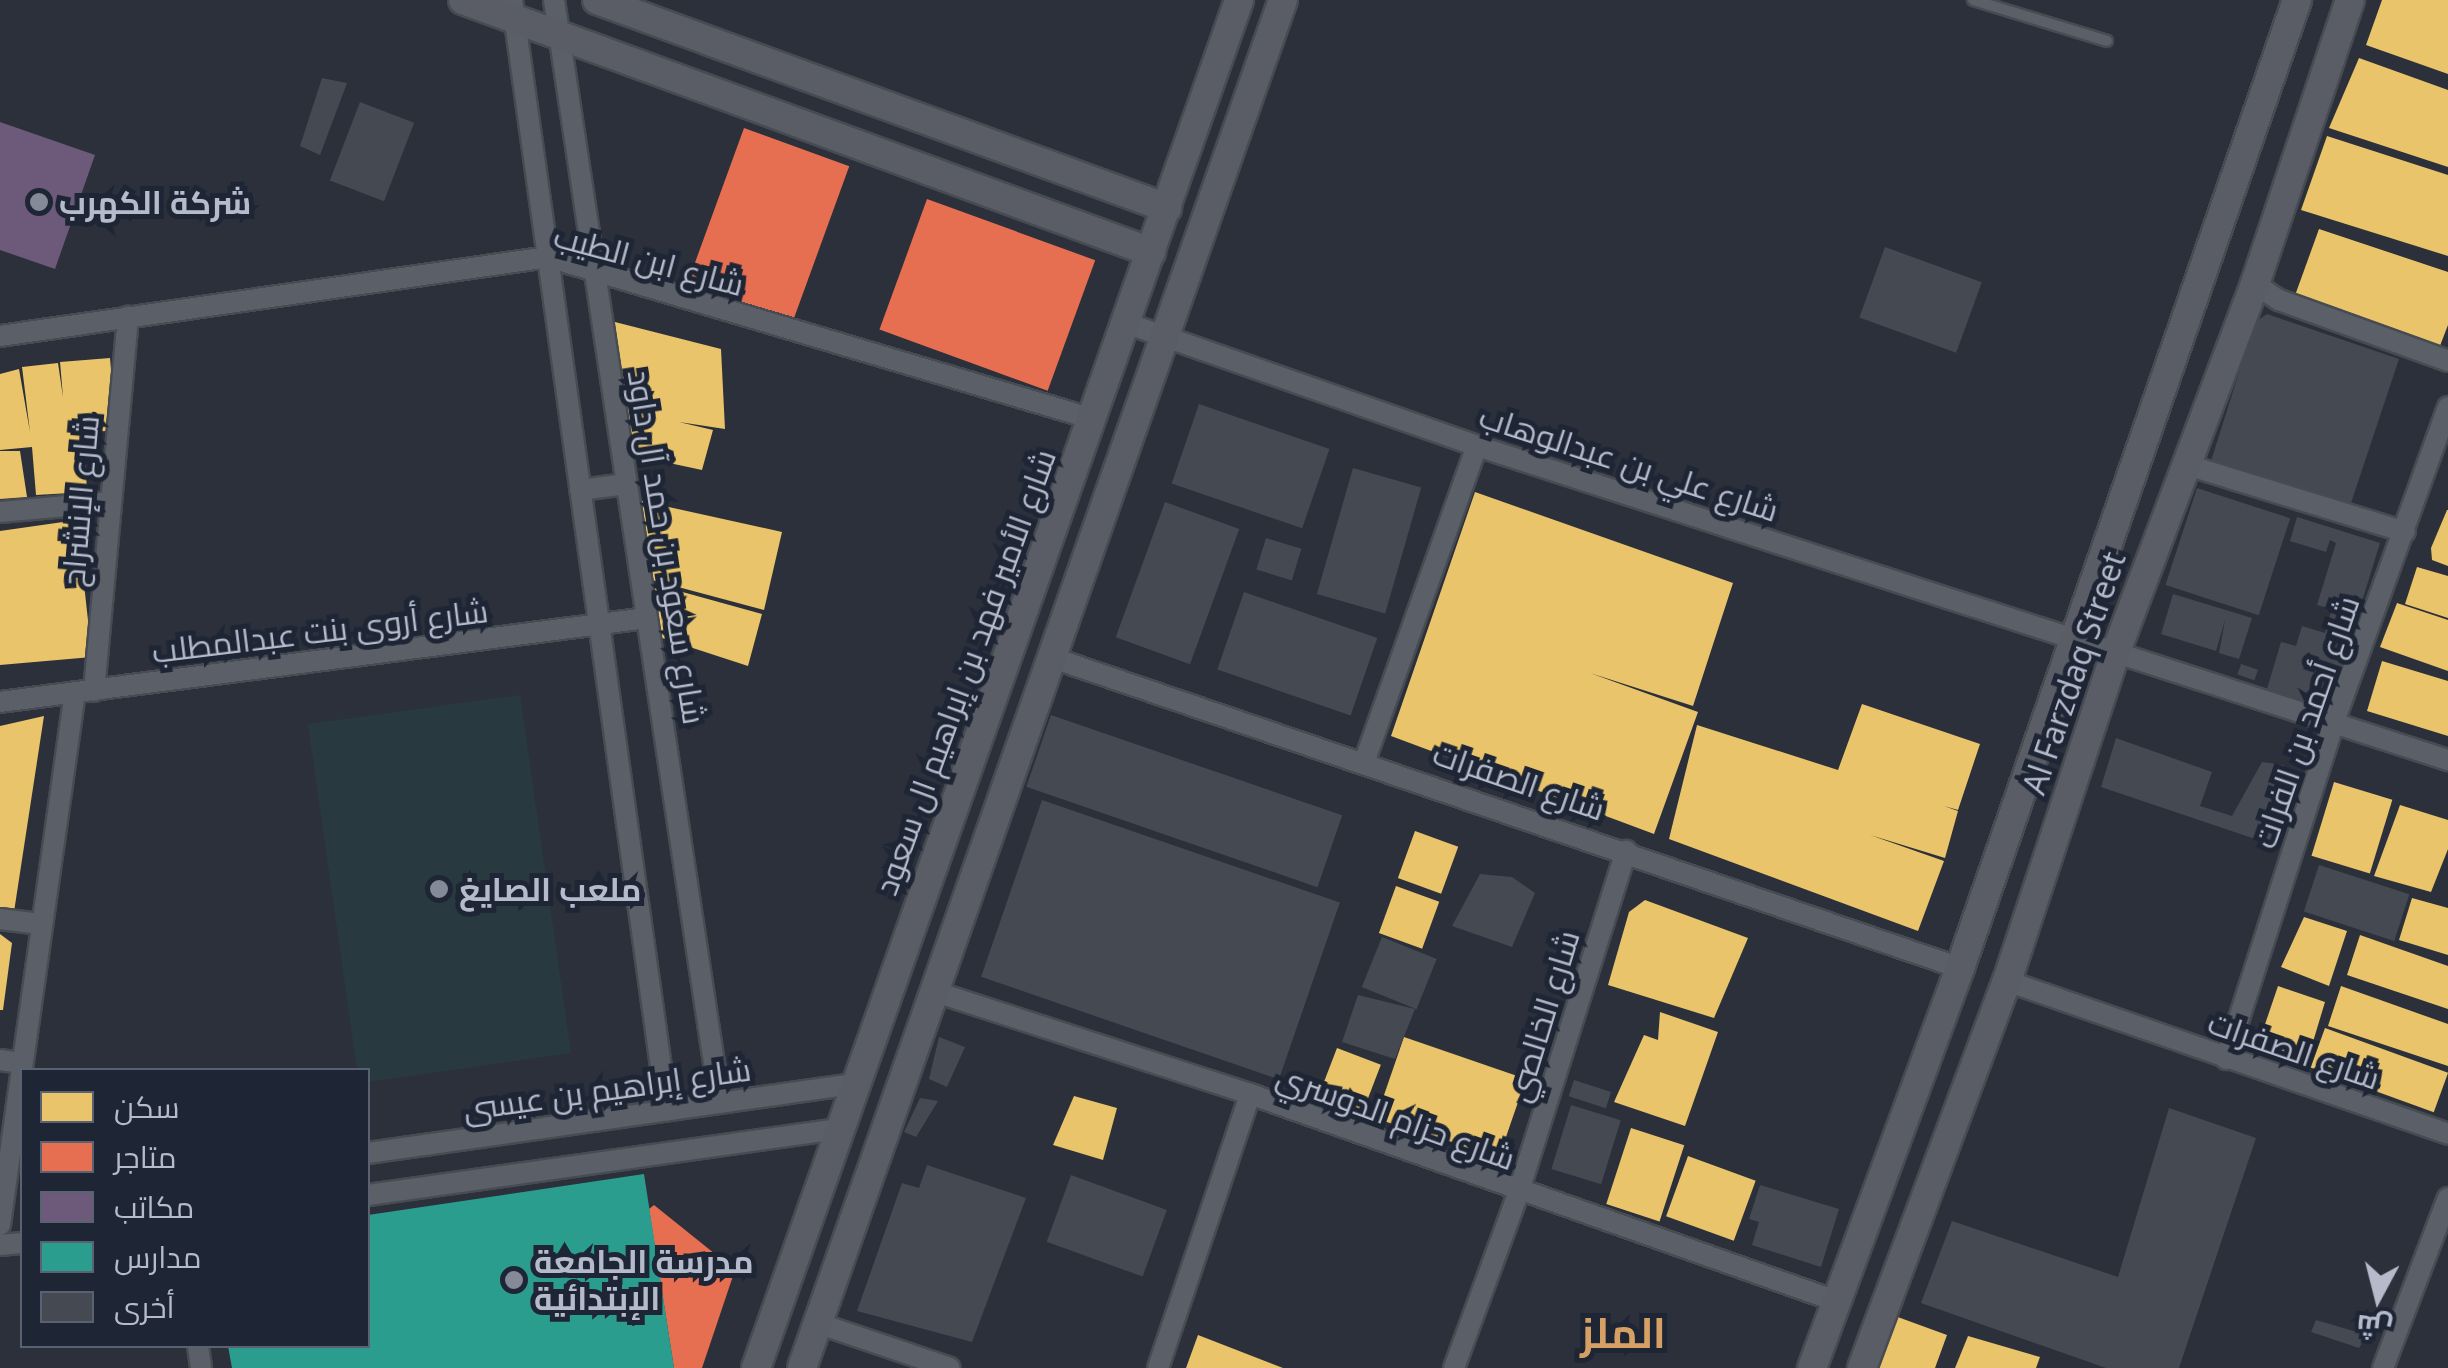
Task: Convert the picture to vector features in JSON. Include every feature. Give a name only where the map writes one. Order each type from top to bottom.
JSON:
[{"type":"street","points":[[463,0],[513,10],[560,35],[1151,252]]},
{"type":"street","name":"شارع سعود بن حمد آل داود","points":[[554,0],[720,1103]]},
{"type":"street","points":[[596,0],[1167,208]]},
{"type":"street","name":"شارع الأمير فهد بن إبراهيم ال سعود","points":[[756,1368],[1240,0]]},
{"type":"street","points":[[802,1368],[1056,658],[1163,335],[1283,0]]},
{"type":"street","name":"Al Farzdaq Street","points":[[1812,1368],[1833,1300],[1960,968],[2072,636],[2297,0]]},
{"type":"street","name":"Al Farzdaq Street","points":[[1862,1368],[2007,981],[2118,650],[2184,464],[2255,284],[2350,0]]},
{"type":"street","points":[[513,10],[667,1110]]},
{"type":"street","name":"شارع ابن الطيب","points":[[0,336],[548,257],[1093,419]]},
{"type":"street","points":[[2255,284],[2279,300],[2448,361]]},
{"type":"street","name":"شارع الإنشراح","points":[[21,1068],[39,924],[85,692],[128,317]]},
{"type":"street","name":"شارع علي بن عبدالوهاب","points":[[1126,322],[1478,446],[2118,650],[2448,760]]},
{"type":"street","name":"شارع أحمد بن الفرات","points":[[2226,1058],[2334,722],[2404,532],[2438,473],[2448,407]]},
{"type":"street","points":[[1365,760],[1478,446]]},
{"type":"street","points":[[2184,464],[2404,532]]},
{"type":"street","points":[[580,490],[627,484]]},
{"type":"street","points":[[0,512],[109,502]]},
{"type":"street","name":"شارع أروى بنت عبدالمطلب","points":[[0,702],[647,618]]},
{"type":"street","name":"شارع الصفرات","points":[[1056,658],[1365,760],[1960,968]]},
{"type":"street","name":"شارع الخالصي","points":[[1454,1368],[1518,1194],[1626,850]]},
{"type":"street","points":[[0,919],[39,924]]},
{"type":"street","name":"شارع الصفرات","points":[[2007,981],[2448,1134]]},
{"type":"street","name":"شارع حزام الدوسري","points":[[936,992],[1250,1094],[1518,1194],[1833,1300]]},
{"type":"street","points":[[0,1060],[22,1063]]},
{"type":"street","name":"شارع الإنشراح","points":[[6,1209],[20,1081]]},
{"type":"street","name":"شارع إبراهيم بن عيسى","points":[[370,1153],[854,1084]]},
{"type":"street","points":[[1158,1368],[1250,1094]]},
{"type":"street","points":[[370,1195],[840,1129]]},
{"type":"street","points":[[2383,1368],[2448,1198]]},
{"type":"street","points":[[817,1324],[950,1368]]},
{"type":"lane","points":[[1973,0],[2107,41]]},
{"type":"shaded area","name":"ملعب الصايغ","points":[[520,695],[571,1053],[370,1082],[370,1068],[357,1068],[308,724]]},
{"type":"building: سكن","points":[[2382,0],[2448,0],[2448,74],[2366,45]]},
{"type":"building: سكن","points":[[2359,58],[2448,90],[2448,167],[2329,128]]},
{"type":"building: سكن","points":[[2327,136],[2448,175],[2448,256],[2301,210]]},
{"type":"building: سكن","points":[[2319,229],[2448,272],[2448,325],[2438,351],[2293,301]]},
{"type":"building: سكن","points":[[611,321],[721,349],[725,429],[679,422],[713,430],[702,470],[627,454]]},
{"type":"building: سكن","points":[[110,358],[116,430],[84,433],[87,492],[36,495],[32,447],[0,450],[0,374],[19,369],[30,432],[22,367],[58,363],[63,397],[60,362]]},
{"type":"building: سكن","points":[[0,451],[20,451],[27,497],[0,499]]},
{"type":"building: سكن","points":[[1475,492],[1733,583],[1693,706],[1590,673],[1698,712],[1654,834],[1391,736]]},
{"type":"building: سكن","points":[[637,500],[782,532],[764,610],[652,580]]},
{"type":"building: سكن","points":[[2447,510],[2448,566],[2432,560],[2431,548]]},
{"type":"building: سكن","points":[[77,520],[92,657],[0,665],[0,531]]},
{"type":"building: سكن","points":[[2417,567],[2448,576],[2448,618],[2405,604]]},
{"type":"building: سكن","points":[[650,583],[762,614],[748,666],[656,636]]},
{"type":"building: سكن","points":[[2397,603],[2448,620],[2448,671],[2380,647]]},
{"type":"building: سكن","points":[[2382,661],[2448,681],[2448,736],[2367,711]]},
{"type":"building: سكن","points":[[1862,704],[1980,744],[1958,810],[1944,806],[1958,811],[1945,858],[1870,835],[1944,861],[1918,931],[1669,839],[1697,725],[1838,770]]},
{"type":"building: سكن","points":[[44,716],[14,912],[0,910],[0,726]]},
{"type":"building: سكن","points":[[2334,782],[2392,800],[2370,873],[2311,856]]},
{"type":"building: سكن","points":[[2400,805],[2448,820],[2448,849],[2431,892],[2374,876]]},
{"type":"building: سكن","points":[[1415,831],[1458,847],[1441,894],[1398,878]]},
{"type":"building: سكن","points":[[1396,886],[1439,902],[1422,949],[1379,933]]},
{"type":"building: سكن","points":[[2412,898],[2448,908],[2448,955],[2399,940]]},
{"type":"building: سكن","points":[[1645,900],[1748,938],[1714,1018],[1608,985],[1629,912]]},
{"type":"building: سكن","points":[[2304,917],[2347,931],[2329,986],[2281,967]]},
{"type":"building: سكن","points":[[0,934],[12,943],[3,1010],[0,1010]]},
{"type":"building: سكن","points":[[2360,935],[2448,966],[2448,1009],[2347,975]]},
{"type":"building: سكن","points":[[2278,986],[2325,1002],[2306,1065],[2265,1052],[2259,1042]]},
{"type":"building: سكن","points":[[2341,986],[2448,1024],[2448,1066],[2328,1026]]},
{"type":"building: سكن","points":[[1660,1012],[1718,1032],[1685,1126],[1614,1102],[1644,1035],[1658,1040]]},
{"type":"building: سكن","points":[[2325,1028],[2448,1073],[2434,1112],[2311,1067]]},
{"type":"building: سكن","points":[[1404,1037],[1526,1079],[1498,1160],[1376,1118]]},
{"type":"building: سكن","points":[[1337,1048],[1381,1065],[1363,1111],[1319,1094]]},
{"type":"building: سكن","points":[[1074,1096],[1117,1108],[1103,1160],[1053,1145]]},
{"type":"building: سكن","points":[[1631,1128],[1684,1145],[1660,1221],[1606,1204]]},
{"type":"building: سكن","points":[[1688,1156],[1756,1181],[1734,1241],[1666,1216]]},
{"type":"building: سكن","points":[[1895,1316],[1947,1335],[1935,1368],[1876,1368]]},
{"type":"building: سكن","points":[[1198,1335],[1283,1368],[1186,1368]]},
{"type":"building: سكن","points":[[1968,1336],[2040,1357],[2036,1368],[1955,1368]]},
{"type":"building: متاجر","points":[[744,128],[849,166],[792,322],[687,284]]},
{"type":"building: متاجر","points":[[927,199],[1095,260],[1048,391],[879,330]]},
{"type":"building: متاجر","points":[[654,1205],[735,1270],[702,1368],[674,1368],[649,1209]]},
{"type":"building: مكاتب","name":"شركة الكهرب","points":[[0,122],[95,155],[55,269],[0,250]]},
{"type":"building: مدارس","name":"مدرسة الجامعة الإبتدائية","points":[[644,1174],[674,1368],[232,1368],[228,1348],[370,1348],[370,1215]]},
{"type":"building: أخرى","points":[[322,78],[347,83],[320,155],[300,146]]},
{"type":"building: أخرى","points":[[360,102],[414,123],[384,201],[330,180]]},
{"type":"building: أخرى","points":[[1885,247],[1982,282],[1956,353],[1859,317]]},
{"type":"building: أخرى","points":[[2267,314],[2399,359],[2350,506],[2210,464],[2255,322]]},
{"type":"building: أخرى","points":[[1199,404],[1329,449],[1302,528],[1172,483]]},
{"type":"building: أخرى","points":[[1353,468],[1421,488],[1385,613],[1317,594]]},
{"type":"building: أخرى","points":[[2197,488],[2290,518],[2259,615],[2165,585]]},
{"type":"building: أخرى","points":[[1165,502],[1239,529],[1190,664],[1116,637]]},
{"type":"building: أخرى","points":[[2297,517],[2380,543],[2329,708],[2267,689],[2281,642],[2296,646],[2302,626],[2325,633],[2332,609],[2317,605],[2336,543],[2330,540],[2326,552],[2290,541]]},
{"type":"building: أخرى","points":[[1266,538],[1301,549],[1292,580],[1256,570]]},
{"type":"building: أخرى","points":[[1244,592],[1377,638],[1351,715],[1217,670]]},
{"type":"building: أخرى","points":[[2173,594],[2252,618],[2239,659],[2219,653],[2225,620],[2216,651],[2161,634]]},
{"type":"building: أخرى","points":[[2241,664],[2258,670],[2254,680],[2237,674]]},
{"type":"building: أخرى","points":[[1051,715],[1342,815],[1317,887],[1026,787]]},
{"type":"building: أخرى","points":[[2116,738],[2212,772],[2200,806],[2232,816],[2262,762],[2284,765],[2287,778],[2270,844],[2101,787]]},
{"type":"building: أخرى","points":[[1042,800],[1340,903],[1279,1079],[981,977]]},
{"type":"building: أخرى","points":[[2319,865],[2409,894],[2394,941],[2304,912]]},
{"type":"building: أخرى","points":[[1480,874],[1512,877],[1535,893],[1512,947],[1452,926]]},
{"type":"building: أخرى","points":[[1382,937],[1437,959],[1416,1009],[1362,987]]},
{"type":"building: أخرى","points":[[1358,995],[1415,1009],[1395,1059],[1342,1042]]},
{"type":"building: أخرى","points":[[939,1037],[965,1047],[947,1087],[929,1079]]},
{"type":"building: أخرى","points":[[1574,1080],[1611,1092],[1606,1108],[1569,1096]]},
{"type":"building: أخرى","points":[[920,1098],[938,1101],[916,1137],[904,1132]]},
{"type":"building: أخرى","points":[[1571,1105],[1621,1120],[1601,1184],[1551,1169]]},
{"type":"building: أخرى","points":[[2169,1108],[2256,1138],[2179,1368],[2106,1368],[1921,1303],[1952,1221],[2118,1277]]},
{"type":"building: أخرى","points":[[927,1165],[1026,1198],[972,1342],[857,1311],[902,1183],[919,1188]]},
{"type":"building: أخرى","points":[[1071,1175],[1167,1210],[1143,1277],[1047,1242]]},
{"type":"building: أخرى","points":[[1760,1185],[1839,1209],[1821,1267],[1752,1245],[1759,1222],[1749,1219]]},
{"type":"building: أخرى","points":[[2316,1320],[2367,1335],[2359,1348],[2311,1332]]},
{"type":"place","name":"شركة الكهرب","points":[[39,202]]},
{"type":"place","name":"ملعب الصايغ","points":[[439,889]]},
{"type":"place","name":"مدرسة الجامعة الإبتدائية","points":[[514,1280]]},
{"type":"district","name":"الملز","points":[[1623,1332]]}]
